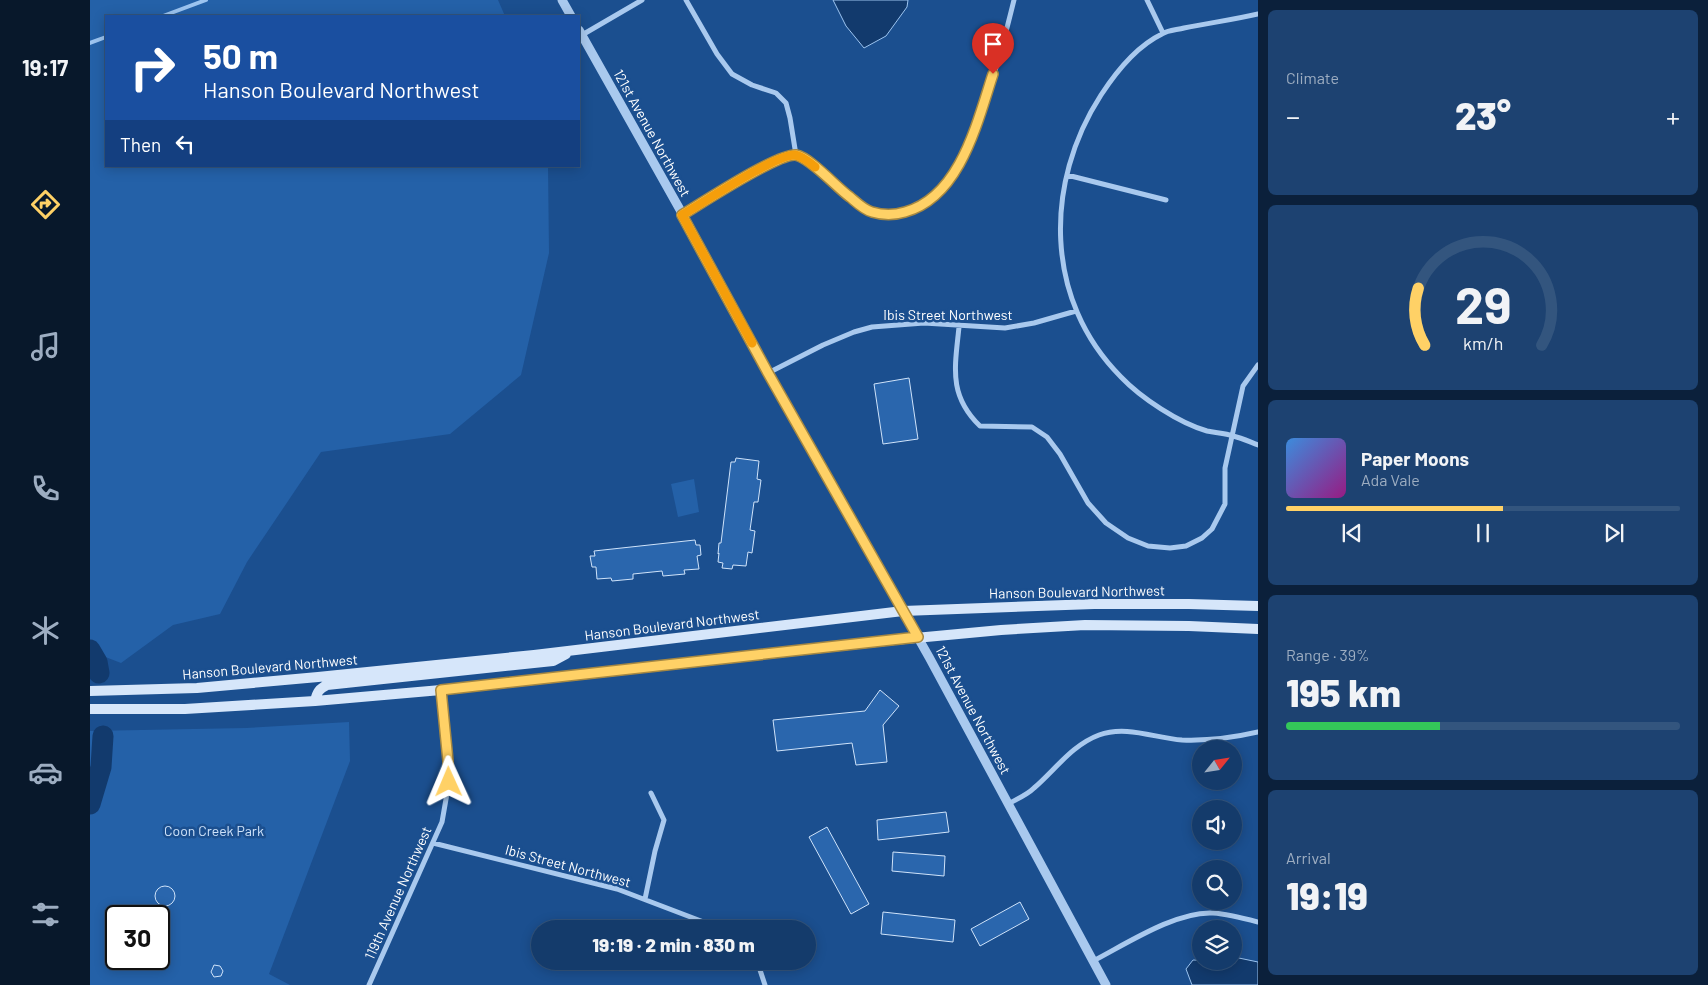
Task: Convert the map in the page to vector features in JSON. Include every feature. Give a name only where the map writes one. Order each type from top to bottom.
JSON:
[{"type":"main road","name":"Hanson Boulevard Northwest","points":[[90,692],[197,688],[571,651],[903,611],[1094,604],[1258,606]]},
{"type":"main road","points":[[90,709],[185,709],[315,701],[568,677],[613,670],[918,637],[1085,625],[1258,629]]},
{"type":"main road","points":[[315,701],[317,692],[327,685],[552,661],[571,651]]},
{"type":"street","points":[[562,0],[570,15]]},
{"type":"street","points":[[580,32],[642,0]]},
{"type":"street","points":[[686,0],[717,54],[732,74],[752,85],[776,93],[786,103],[796,155]]},
{"type":"street","points":[[682,215],[768,164],[796,155],[807,160],[848,196],[871,212],[896,215],[918,209],[937,196],[952,175],[975,132],[1014,0]]},
{"type":"street","points":[[1147,0],[1163,33]]},
{"type":"street","points":[[1258,14],[1163,33],[1143,46],[1112,79],[1088,115],[1067,175],[1061,201],[1060,247],[1067,286],[1076,311],[1084,328],[1120,377],[1142,395],[1178,418],[1206,430],[1233,436],[1258,445]]},
{"type":"street","name":"121st Avenue Northwest","points":[[580,32],[768,373],[918,637],[1106,985]]},
{"type":"street","points":[[1067,175],[1166,200]]},
{"type":"street","name":"Ibis Street Northwest","points":[[768,373],[822,345],[872,327],[924,324],[1005,328],[1034,323],[1076,311]]},
{"type":"street","points":[[959,326],[954,372],[960,397],[968,415],[980,426],[1032,427],[1047,437],[1060,454],[1088,504],[1106,523],[1128,538],[1148,546],[1170,548],[1186,546],[1202,538],[1212,529],[1225,504],[1224,468],[1244,386],[1258,365]]},
{"type":"street","name":"119th Avenue Northwest","points":[[369,985],[442,822],[449,782],[441,690]]},
{"type":"street","points":[[1008,804],[1033,790],[1078,747],[1100,734],[1129,731],[1180,740],[1203,740],[1223,739],[1258,732]]},
{"type":"street","points":[[645,899],[655,851],[664,820],[651,793]]},
{"type":"street","name":"Ibis Street Northwest","points":[[434,843],[617,889],[699,920]]},
{"type":"street","points":[[1093,961],[1169,922],[1196,914],[1227,914],[1258,922]]},
{"type":"street","points":[[760,970],[766,985]]},
{"type":"green space","points":[[90,0],[498,0],[505,15],[105,15],[105,167],[548,167],[549,253],[521,375],[450,434],[321,452],[247,562],[220,614],[173,625],[121,663],[90,651]]},
{"type":"green space","points":[[694,479],[699,512],[678,517],[671,484]]},
{"type":"green space","name":"Coon Creek Park","points":[[349,722],[350,761],[269,974],[290,985],[90,985],[90,731],[246,728]]},
{"type":"shaded area","points":[[833,0],[908,0],[907,7],[886,36],[864,48],[846,26]]},
{"type":"shaded area","points":[[1242,959],[1258,962],[1258,985],[1192,985],[1186,969],[1192,961],[1192,970],[1242,970]]},
{"type":"building","points":[[909,378],[918,439],[883,444],[874,384]]},
{"type":"building","points":[[736,458],[759,461],[757,479],[761,480],[758,502],[754,502],[750,530],[755,531],[752,553],[748,552],[746,566],[733,565],[732,569],[722,568],[723,563],[718,562],[718,554],[731,462],[735,462]]},
{"type":"building","points":[[695,540],[696,545],[700,545],[701,555],[697,556],[699,569],[684,570],[685,574],[663,576],[662,571],[633,574],[633,579],[612,581],[611,578],[597,579],[596,567],[592,567],[590,556],[595,556],[594,551]]},
{"type":"building","points":[[880,690],[899,706],[883,725],[887,762],[856,765],[852,743],[777,751],[773,720],[865,711]]},
{"type":"building","points":[[946,812],[949,832],[878,840],[877,820]]},
{"type":"building","points":[[827,827],[869,904],[851,914],[809,837]]},
{"type":"building","points":[[893,852],[945,856],[944,876],[892,871]]},
{"type":"building","points":[[161,887],[169,887],[174,892],[174,900],[169,905],[161,905],[156,900],[156,892]]},
{"type":"building","points":[[1020,902],[1029,919],[980,946],[971,929]]},
{"type":"building","points":[[883,912],[955,920],[953,942],[881,934]]},
{"type":"building","points":[[214,965],[220,966],[223,971],[221,976],[214,977],[211,972]]},
{"type":"waterway","points":[[166,15],[206,0]]},
{"type":"waterway","points":[[90,43],[105,37]]},
{"type":"waterway","points":[[90,650],[97,662],[99,673]]},
{"type":"waterway","points":[[90,804],[101,767],[103,736]]},
{"type":"slow traffic","points":[[752,343],[682,215],[768,164],[785,157],[796,155],[807,160],[815,167]]},
{"type":"route","points":[[449,782],[441,690],[918,637],[768,373],[682,215],[768,164],[796,155],[807,160],[848,196],[871,212],[896,215],[918,209],[937,196],[952,175],[975,132],[993,74]]}]
